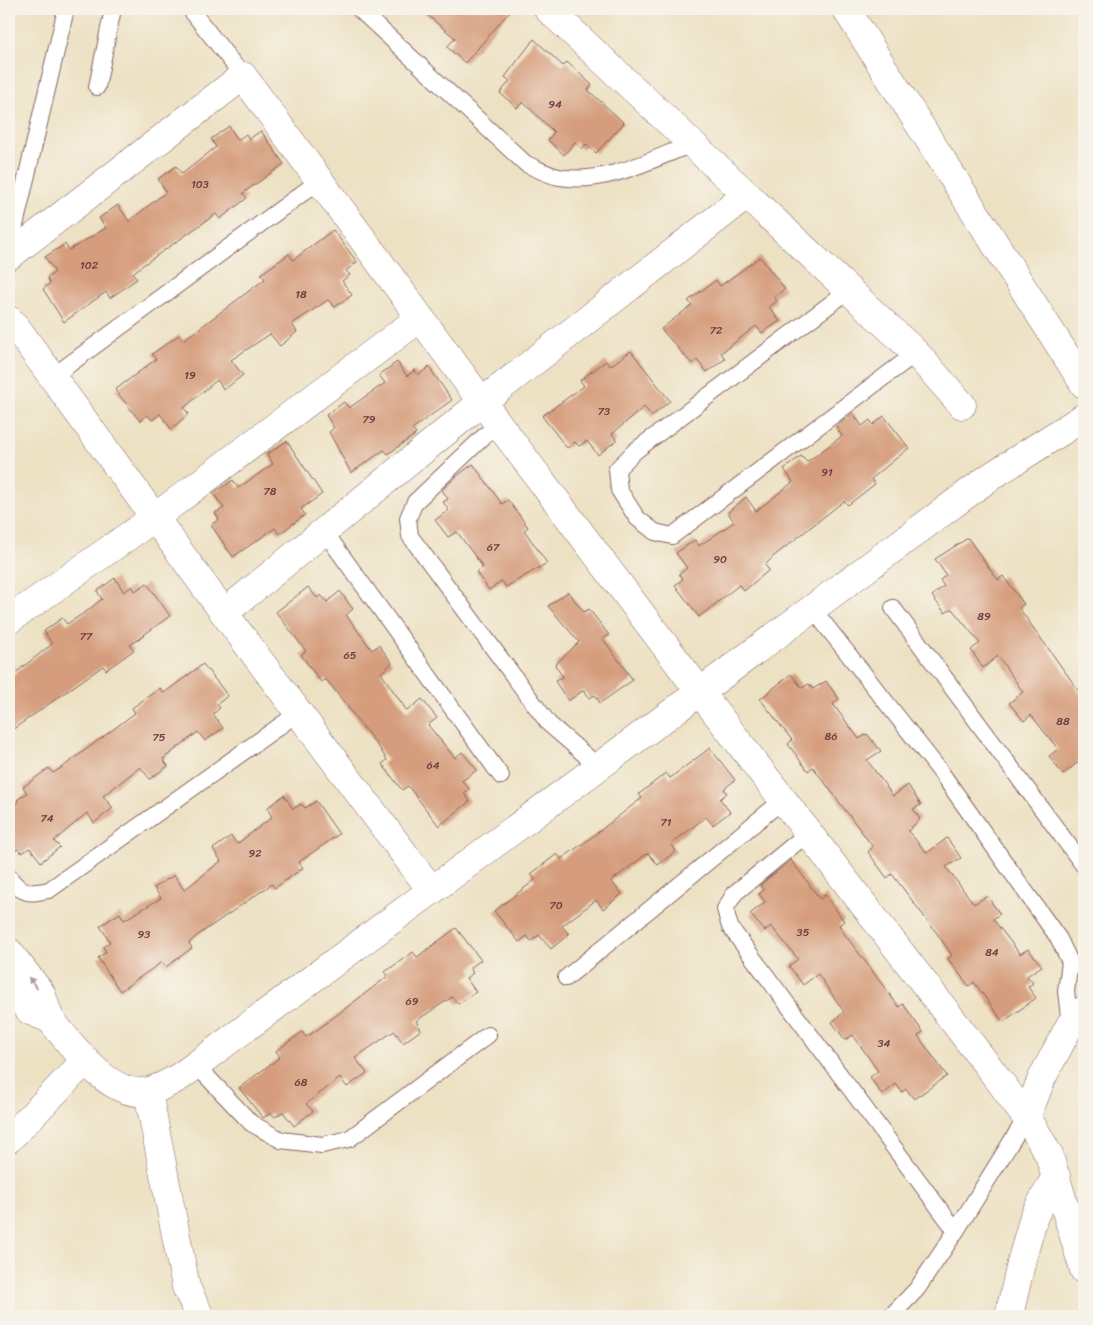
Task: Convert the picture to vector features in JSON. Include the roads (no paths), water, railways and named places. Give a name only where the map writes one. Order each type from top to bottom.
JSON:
[{"type":"street","points":[[548,9],[916,353],[962,406]]},
{"type":"street","points":[[846,9],[1084,384]]},
{"type":"street","points":[[9,256],[243,76],[490,413],[700,692],[1026,1118],[1049,1154],[1084,1270]]},
{"type":"street","points":[[224,613],[324,531],[490,413],[747,195]]},
{"type":"street","points":[[9,620],[154,518],[420,318]]},
{"type":"street","points":[[9,320],[298,713],[432,891]]},
{"type":"street","points":[[9,952],[41,993],[50,1019],[100,1076],[118,1086],[136,1092],[148,1092],[181,1076],[990,477],[1084,417]]},
{"type":"street","points":[[9,987],[30,1011],[50,1019]]},
{"type":"street","points":[[1026,1118],[1042,1078],[1077,1018]]},
{"type":"street","points":[[9,1139],[85,1061]]},
{"type":"street","points":[[148,1092],[186,1287],[200,1316]]},
{"type":"street","points":[[1009,1316],[1034,1216],[1056,1176]]},
{"type":"lane","points":[[9,251],[66,9]]},
{"type":"lane","points":[[97,87],[113,9]]},
{"type":"lane","points":[[190,9],[243,76]]},
{"type":"lane","points":[[359,9],[526,164],[556,177],[585,180],[610,175],[692,144]]},
{"type":"lane","points":[[52,377],[320,181]]},
{"type":"lane","points":[[850,290],[635,451],[618,469],[619,490],[637,518],[655,532],[672,536],[916,353]]},
{"type":"lane","points":[[490,413],[414,502],[408,518],[410,536],[549,724],[599,767]]},
{"type":"lane","points":[[324,531],[501,776]]},
{"type":"lane","points":[[812,608],[940,771],[1059,939],[1070,962],[1066,991],[1077,1018]]},
{"type":"lane","points":[[893,608],[1084,866]]},
{"type":"lane","points":[[9,877],[15,886],[30,894],[49,890],[298,713]]},
{"type":"lane","points":[[566,978],[783,800]]},
{"type":"lane","points":[[808,833],[734,893],[725,909],[730,927],[956,1231]]},
{"type":"lane","points":[[196,1065],[251,1123],[281,1140],[322,1145],[349,1139],[488,1035]]},
{"type":"lane","points":[[891,1316],[916,1289],[956,1231],[1026,1118]]}]
